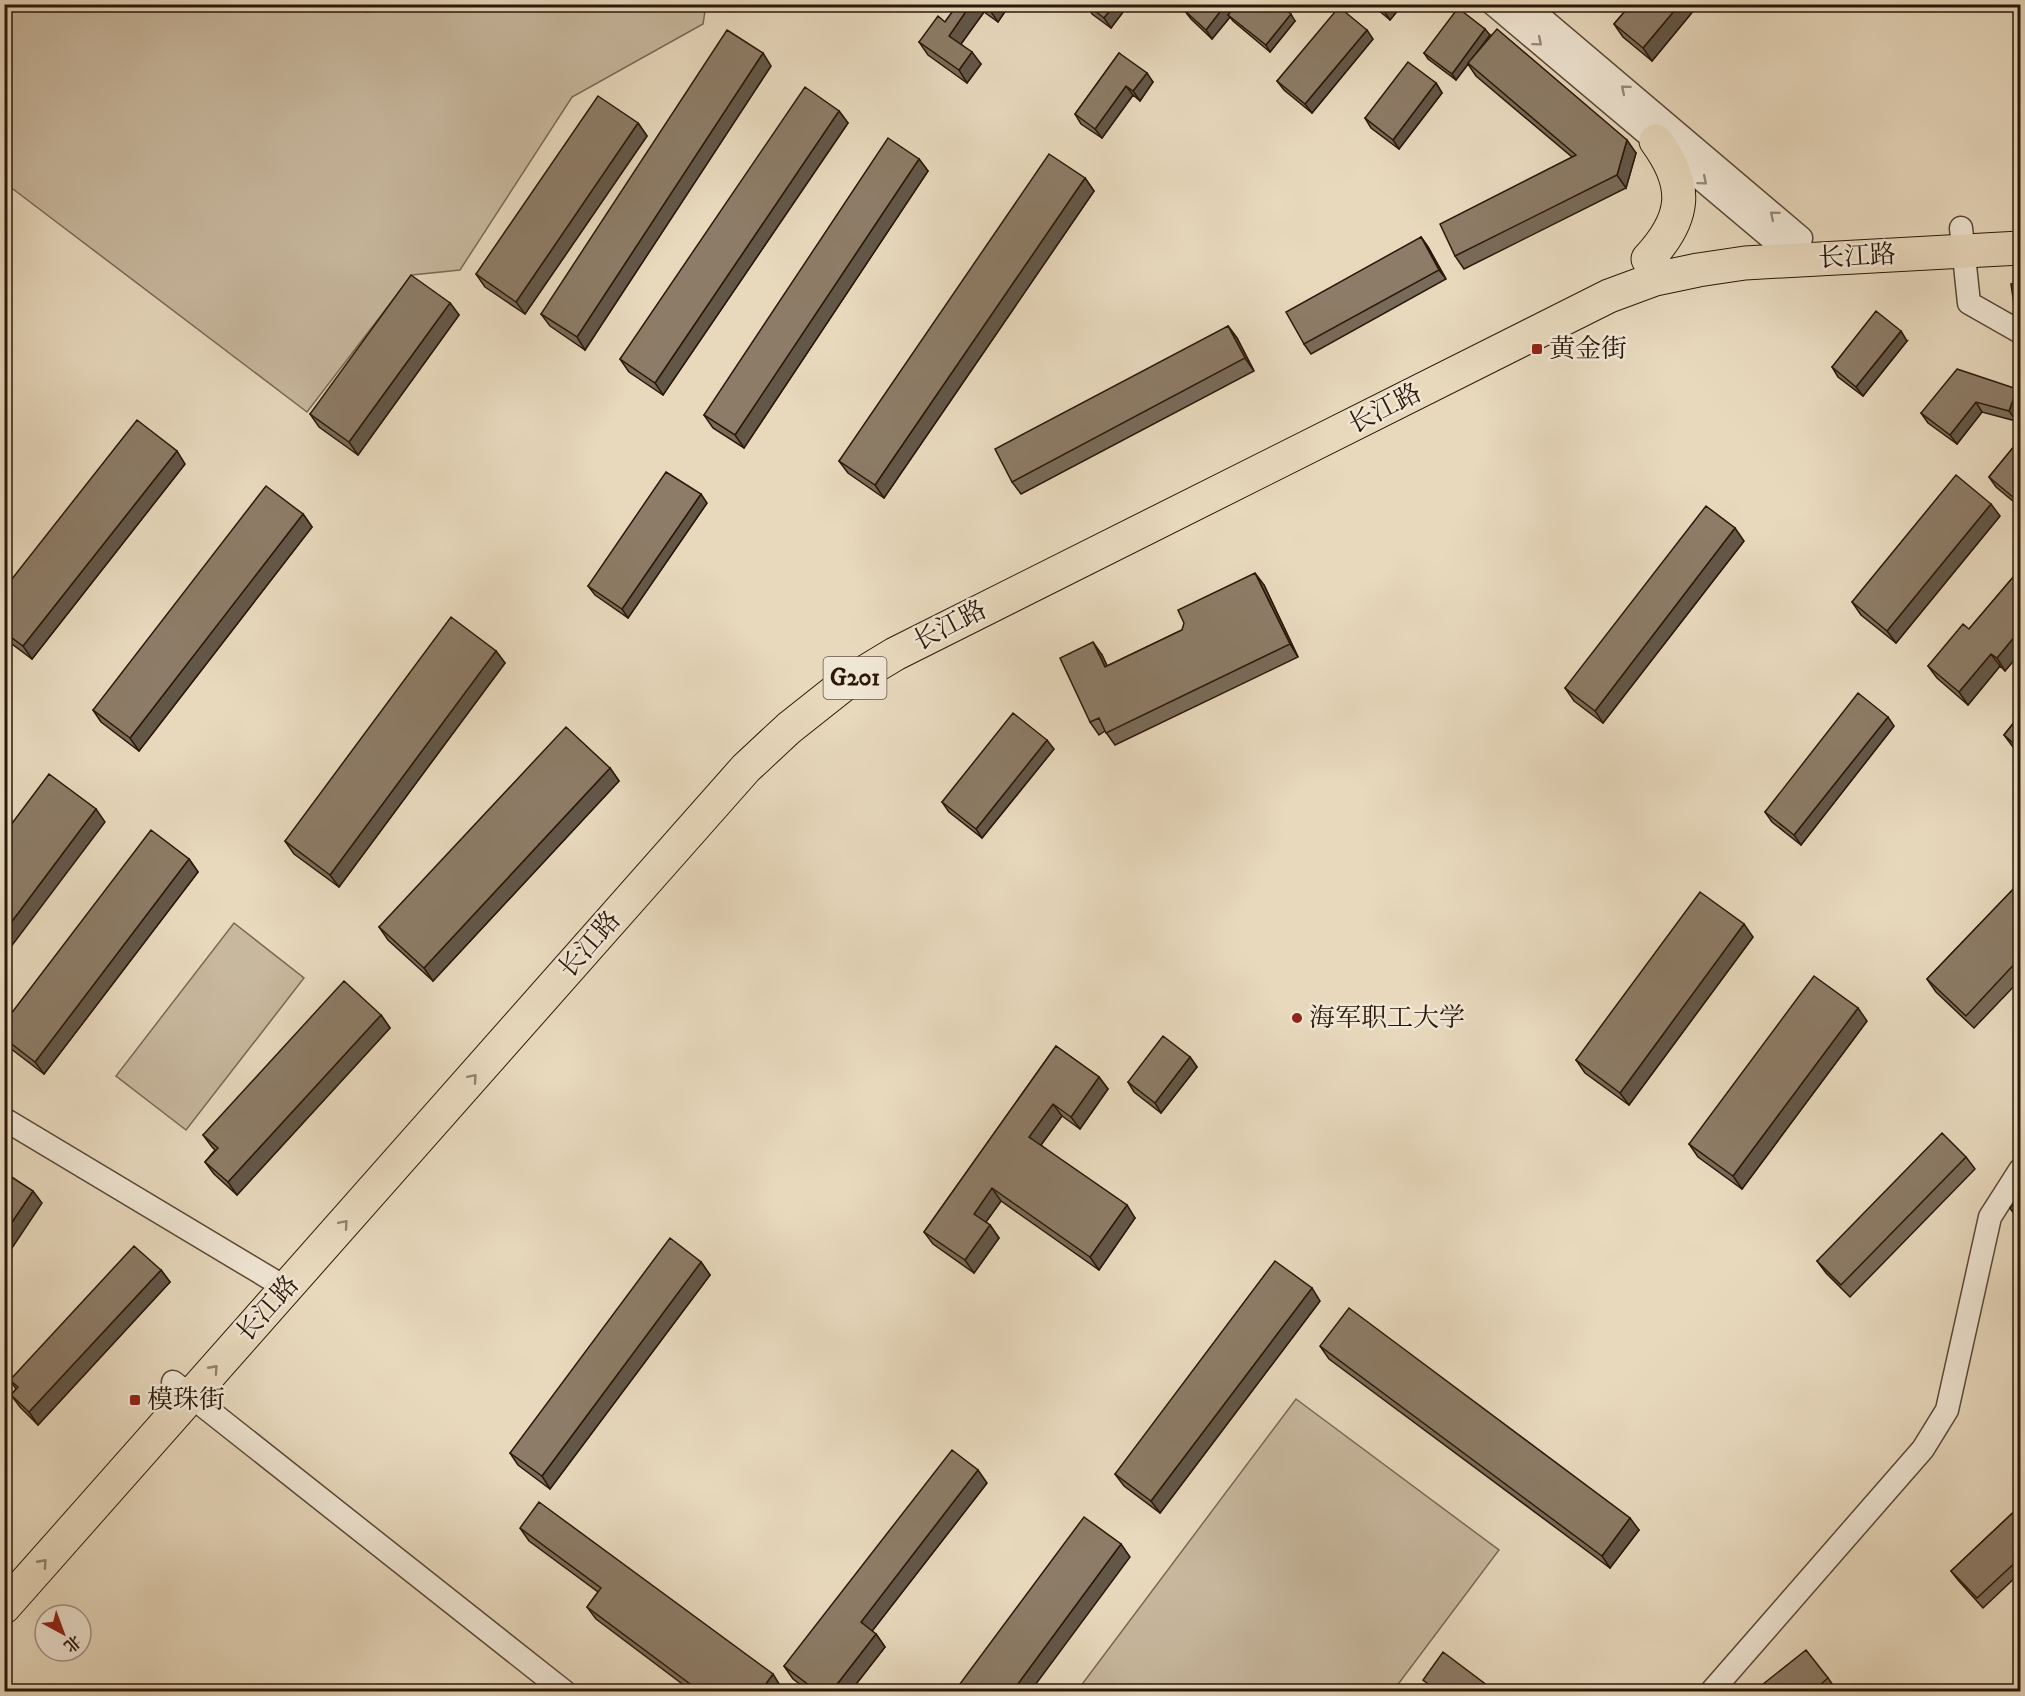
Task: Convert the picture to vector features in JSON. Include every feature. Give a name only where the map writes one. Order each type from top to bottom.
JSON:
[{"type":"highway","points":[[1648,259],[1664,241],[1674,222],[1678,199],[1674,170],[1670,160],[1656,141]]},
{"type":"highway","name":"长江路","points":[[1963,240],[2020,225]]},
{"type":"highway","name":"长江路","points":[[276,1283],[729,753],[776,709],[830,668],[881,636],[1599,277],[1648,259],[1692,248],[1963,240],[2020,248]]},
{"type":"highway","name":"长江路","points":[[4,1606],[182,1389],[276,1283],[746,768],[789,728],[842,687],[895,654],[1609,296],[1655,279],[1745,263],[1790,246]]},
{"type":"highway","name":"长江路","points":[[4,1572],[182,1389]]},
{"type":"street","points":[[1493,4],[1656,141],[1790,246]]},
{"type":"street","points":[[1525,4],[1790,246]]},
{"type":"street","points":[[1963,240],[1969,303],[2020,332]]},
{"type":"street","points":[[4,1119],[276,1283]]},
{"type":"street","points":[[1712,1692],[1923,1449],[1947,1410],[1990,1217],[2020,1170]]},
{"type":"street","points":[[182,1389],[565,1692]]},
{"type":"shaded area","points":[[361,4],[366,12],[409,8],[413,4],[706,5],[703,24],[572,97],[460,270],[412,275],[307,412],[5,183],[4,5]]},
{"type":"shaded area","points":[[234,923],[304,978],[186,1130],[116,1076]]},
{"type":"shaded area","points":[[1296,1399],[1499,1550],[1393,1691],[1077,1691]]},
{"type":"building","points":[[958,4],[971,4],[949,36],[972,52],[959,70],[919,42],[938,16],[945,22]]},
{"type":"building","points":[[1086,4],[1115,4],[1104,18]]},
{"type":"building","points":[[1185,4],[1226,4],[1206,30],[1184,10]]},
{"type":"building","points":[[1237,4],[1279,4],[1291,14],[1266,45],[1228,15]]},
{"type":"building","points":[[1376,4],[1389,4],[1384,11]]},
{"type":"building","points":[[1631,4],[1680,4],[1643,48],[1614,24]]},
{"type":"building","points":[[1339,7],[1367,30],[1305,104],[1277,81]]},
{"type":"building","points":[[1458,8],[1485,29],[1452,74],[1424,53]]},
{"type":"building","points":[[1497,29],[1627,140],[1617,175],[1455,256],[1440,224],[1576,155],[1468,63]]},
{"type":"building","points":[[727,30],[763,53],[577,337],[541,314]]},
{"type":"building","points":[[1119,53],[1147,73],[1133,91],[1126,86],[1095,129],[1075,114]]},
{"type":"building","points":[[1408,62],[1436,83],[1393,140],[1365,118]]},
{"type":"building","points":[[805,87],[839,111],[655,383],[620,359]]},
{"type":"building","points":[[598,96],[638,123],[516,302],[476,274]]},
{"type":"building","points":[[2017,101],[2020,101],[2020,142],[2018,142]]},
{"type":"building","points":[[888,138],[919,159],[735,435],[704,415]]},
{"type":"building","points":[[1049,154],[1085,178],[875,485],[839,461]]},
{"type":"building","points":[[1421,237],[1439,270],[1304,344],[1286,312]]},
{"type":"building","points":[[411,275],[450,303],[349,442],[310,414]]},
{"type":"building","points":[[2020,283],[2020,304],[2014,305],[2011,284]]},
{"type":"building","points":[[1876,311],[1901,331],[1856,387],[1832,367]]},
{"type":"building","points":[[1228,326],[1245,358],[1012,482],[995,449]]},
{"type":"building","points":[[1957,369],[2017,389],[2009,411],[1976,402],[1950,435],[1921,413]]},
{"type":"building","points":[[137,420],[177,451],[23,646],[4,632],[4,589]]},
{"type":"building","points":[[2020,439],[2020,503],[1989,477]]},
{"type":"building","points":[[666,472],[701,494],[622,609],[588,586]]},
{"type":"building","points":[[1956,475],[1991,504],[1887,631],[1852,602]]},
{"type":"building","points":[[266,486],[303,514],[130,738],[93,710]]},
{"type":"building","points":[[1706,506],[1735,528],[1595,711],[1565,688]]},
{"type":"building","points":[[2020,569],[2020,630],[1997,658],[1991,654],[1959,692],[1928,666],[1963,624],[1969,629]]},
{"type":"building","points":[[1255,573],[1290,644],[1106,733],[1099,718],[1090,722],[1060,658],[1093,642],[1105,667],[1182,630],[1184,623],[1178,610]]},
{"type":"building","points":[[451,617],[496,651],[330,875],[285,841]]},
{"type":"building","points":[[1858,693],[1888,717],[1794,835],[1765,812]]},
{"type":"building","points":[[1013,713],[1047,740],[976,829],[942,802]]},
{"type":"building","points":[[2020,715],[2020,749],[2004,735]]},
{"type":"building","points":[[566,727],[610,768],[424,968],[379,927]]},
{"type":"building","points":[[49,774],[96,809],[4,932],[4,834]]},
{"type":"building","points":[[151,830],[189,859],[35,1062],[4,1038],[4,1023]]},
{"type":"building","points":[[2020,882],[2020,958],[1966,1016],[1927,979]]},
{"type":"building","points":[[1700,892],[1744,924],[1620,1093],[1576,1060]]},
{"type":"building","points":[[1814,976],[1858,1008],[1733,1176],[1689,1144]]},
{"type":"building","points":[[344,981],[381,1015],[228,1182],[205,1162],[218,1148],[203,1135]]},
{"type":"building","points":[[1163,1036],[1190,1057],[1155,1103],[1128,1082]]},
{"type":"building","points":[[1056,1046],[1099,1077],[1071,1117],[1053,1104],[1029,1137],[1127,1205],[1090,1257],[992,1188],[974,1214],[990,1225],[965,1260],[924,1232]]},
{"type":"building","points":[[1942,1133],[1966,1157],[1841,1285],[1817,1261]]},
{"type":"building","points":[[4,1172],[33,1191],[4,1234]]},
{"type":"building","points":[[2020,1198],[2020,1220],[2010,1208]]},
{"type":"building","points":[[670,1238],[701,1262],[542,1476],[510,1453]]},
{"type":"building","points":[[134,1246],[161,1270],[29,1412],[11,1395],[18,1387],[10,1380]]},
{"type":"building","points":[[1275,1261],[1312,1288],[1151,1501],[1115,1474]]},
{"type":"building","points":[[1349,1308],[1630,1518],[1602,1556],[1320,1346]]},
{"type":"building","points":[[952,1450],[978,1470],[861,1622],[876,1634],[831,1692],[818,1692],[784,1666]]},
{"type":"building","points":[[539,1502],[773,1674],[760,1692],[701,1692],[587,1607],[601,1588],[520,1528]]},
{"type":"building","points":[[2020,1506],[2020,1558],[1977,1598],[1951,1571]]},
{"type":"building","points":[[1084,1517],[1121,1544],[1012,1692],[954,1692]]},
{"type":"building","points":[[1806,1650],[1828,1678],[1812,1692],[1753,1692]]},
{"type":"building","points":[[1443,1652],[1488,1686],[1484,1692],[1423,1692],[1428,1684],[1423,1680]]},
{"type":"place","name":"黄金街","points":[[1537,349]]},
{"type":"place","name":"海军职工大学","points":[[1297,1018]]},
{"type":"place","name":"模珠街","points":[[135,1400]]}]
